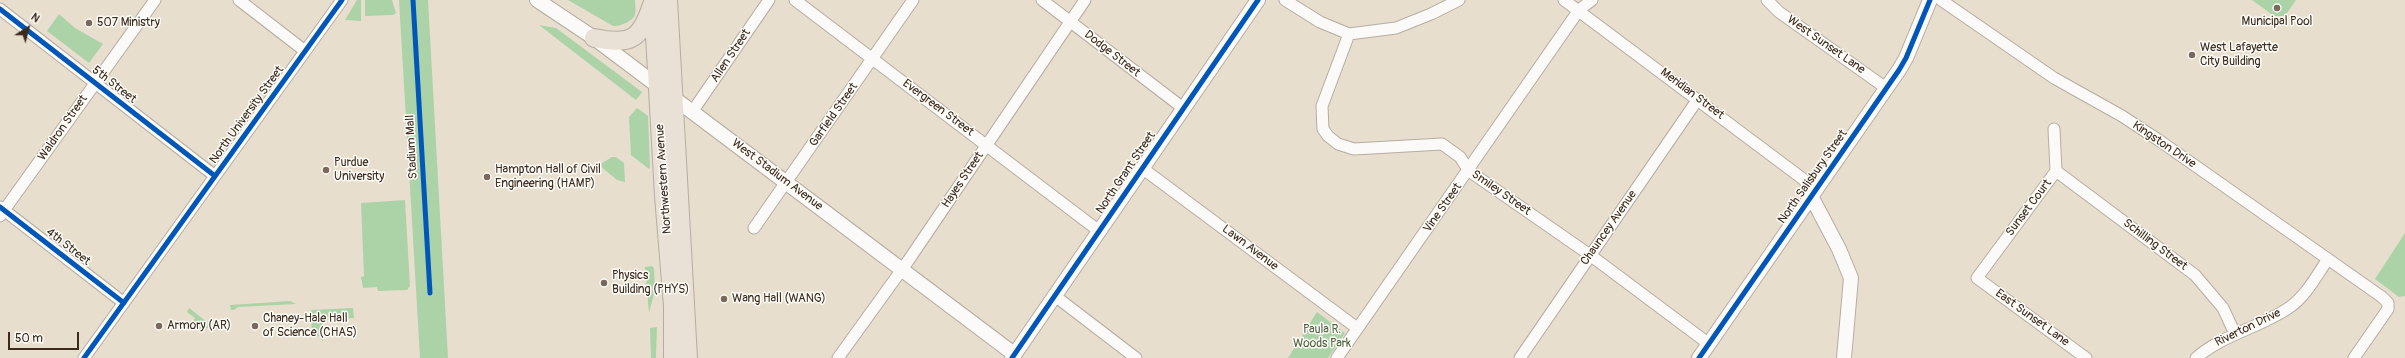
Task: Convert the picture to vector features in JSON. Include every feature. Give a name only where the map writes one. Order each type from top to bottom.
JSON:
[{"type":"main road","points":[[594,38],[615,42],[634,38],[644,26],[658,0]]},
{"type":"main road","name":"Northwestern Avenue","points":[[658,0],[659,87],[664,189],[673,306],[672,358]]},
{"type":"main road","name":"Northwestern Avenue","points":[[658,0],[675,99],[688,358]]},
{"type":"street","name":"Waldron Street","points":[[1,211],[155,0]]},
{"type":"street","points":[[239,0],[305,51]]},
{"type":"street","name":"North University Street","points":[[84,358],[342,0]]},
{"type":"street","name":"West Stadium Avenue","points":[[537,0],[594,38],[788,182],[1013,356]]},
{"type":"street","name":"Allen Street","points":[[692,112],[769,0]]},
{"type":"street","name":"Evergreen Street","points":[[796,0],[1099,231]]},
{"type":"street","name":"Garfield Street","points":[[754,228],[788,182],[913,0]]},
{"type":"street","name":"Dodge Street","points":[[1042,0],[1183,108]]},
{"type":"street","name":"Hayes Street","points":[[838,358],[902,270],[1085,0]]},
{"type":"street","name":"North Grant Street","points":[[1013,356],[1258,0]]},
{"type":"street","points":[[1285,0],[1320,22],[1349,34],[1396,28],[1431,14],[1459,0]]},
{"type":"street","name":"Meridian Street","points":[[1564,0],[1804,179],[1809,186],[1811,196]]},
{"type":"street","name":"Vine Street","points":[[1337,358],[1579,10],[1592,0]]},
{"type":"street","name":"West Sunset Lane","points":[[1767,0],[1779,12],[1886,88]]},
{"type":"street","name":"North Salisbury Street","points":[[1700,358],[1906,58],[1930,0]]},
{"type":"street","name":"Kingston Drive","points":[[1941,0],[2054,78],[2122,116],[2160,141],[2382,297],[2388,303],[2388,309],[2354,358]]},
{"type":"street","name":"5th Street","points":[[0,9],[215,176]]},
{"type":"street","name":"Smiley Street","points":[[1349,34],[1322,106],[1323,129],[1328,136],[1338,144],[1354,149],[1442,144],[1460,157],[1469,170],[1590,255],[1709,344]]},
{"type":"street","name":"Chauncey Avenue","points":[[1520,358],[1698,99]]},
{"type":"street","name":"Sunset Court","points":[[1977,278],[2056,171],[2054,130]]},
{"type":"street","name":"Lawn Avenue","points":[[1142,168],[1357,328]]},
{"type":"street","name":"Schilling Street","points":[[2056,171],[2195,275],[2224,308],[2235,334]]},
{"type":"street","points":[[1811,196],[1843,256],[1851,278],[1847,356]]},
{"type":"street","name":"4th Street","points":[[1,211],[124,303]]},
{"type":"street","name":"Riverton Drive","points":[[2196,358],[2214,344],[2265,322],[2291,306],[2310,285],[2328,259]]},
{"type":"street","name":"East Sunset Lane","points":[[1977,278],[2086,358]]},
{"type":"street","points":[[1055,296],[1136,358]]},
{"type":"green space","points":[[357,0],[361,0],[361,21],[345,20]]},
{"type":"green space","points":[[365,0],[392,0],[396,13],[393,15],[365,16]]},
{"type":"green space","points":[[399,0],[428,0],[448,358],[420,358]]},
{"type":"green space","points":[[568,0],[635,0],[635,14],[632,19],[626,23],[619,26],[613,26]]},
{"type":"green space","name":"Municipal Pool","points":[[2252,0],[2296,0],[2285,16],[2274,16]]},
{"type":"green space","points":[[59,14],[75,28],[103,44],[89,63],[47,31]]},
{"type":"green space","points":[[539,25],[556,28],[642,92],[636,100]]},
{"type":"green space","points":[[637,108],[648,116],[649,169],[631,155],[629,117]]},
{"type":"green space","points":[[612,157],[616,157],[624,163],[625,182],[617,180],[599,165]]},
{"type":"green space","points":[[405,200],[410,286],[407,290],[378,291],[377,287],[363,288],[361,277],[364,276],[361,203]]},
{"type":"green space","points":[[2405,233],[2405,296],[2399,297],[2375,279]]},
{"type":"green space","points":[[652,266],[654,268],[655,290],[649,313],[645,267]]},
{"type":"green space","points":[[290,301],[296,304],[238,307],[234,310],[231,310],[230,305]]},
{"type":"green space","points":[[189,308],[207,322],[208,328],[200,329],[192,323],[195,318],[187,312]]},
{"type":"green space","points":[[353,308],[354,318],[323,320],[323,342],[320,336],[312,337],[311,310]]},
{"type":"green space","name":"Paula R. Woods Park","points":[[1317,312],[1345,333],[1328,358],[1288,358]]},
{"type":"green space","points":[[657,327],[656,358],[651,358],[650,328]]},
{"type":"cycle path","points":[[84,358],[342,0]]},
{"type":"cycle path","name":"Stadium Mall","points":[[413,0],[430,293]]},
{"type":"cycle path","points":[[1012,358],[1258,0]]},
{"type":"cycle path","points":[[1699,358],[1899,70],[1906,58],[1930,0]]},
{"type":"cycle path","points":[[0,9],[215,176]]},
{"type":"cycle path","points":[[0,207],[124,303]]},
{"type":"place","name":"Municipal Pool","points":[[2277,8]]},
{"type":"place","name":"507 Ministry","points":[[89,23]]},
{"type":"place","name":"West Lafayette City Building","points":[[2192,55]]},
{"type":"place","name":"Purdue University","points":[[326,170]]},
{"type":"place","name":"Hampton Hall of Civil Engineering (HAMP)","points":[[487,177]]},
{"type":"place","name":"Physics Building (PHYS)","points":[[604,283]]},
{"type":"place","name":"Wang Hall (WANG)","points":[[724,299]]},
{"type":"place","name":"Armory (AR)","points":[[159,326]]},
{"type":"place","name":"Chaney-Hale Hall of Science (CHAS)","points":[[255,326]]}]
